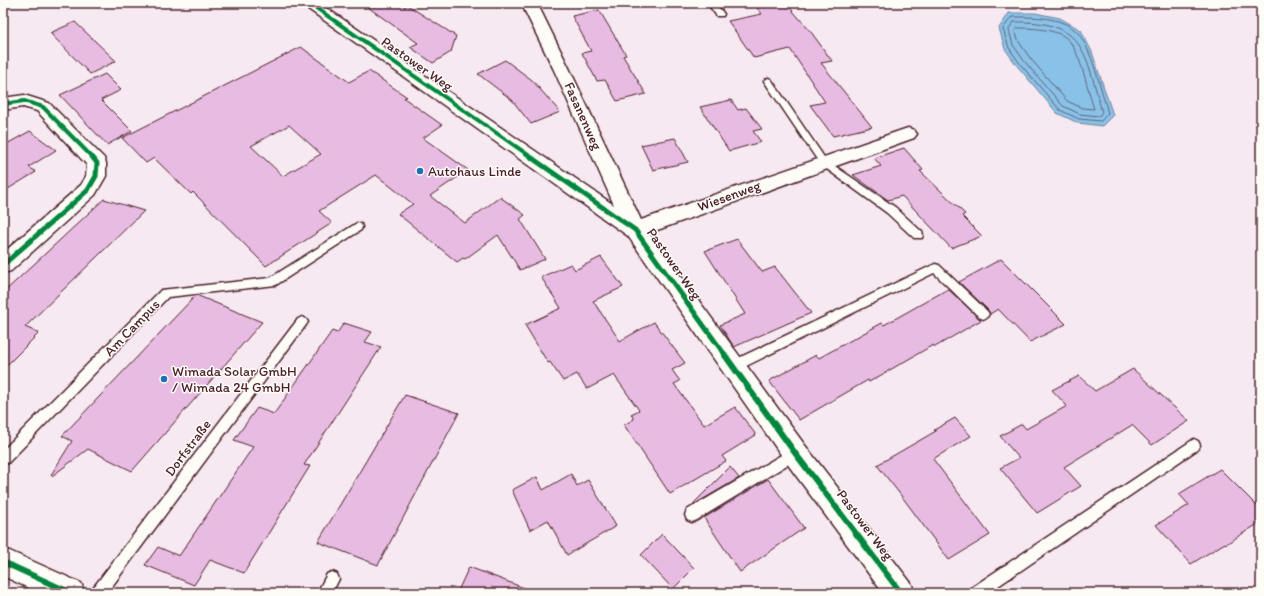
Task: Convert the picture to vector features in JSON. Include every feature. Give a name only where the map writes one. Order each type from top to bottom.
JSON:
[{"type":"street","name":"Pastower Weg","points":[[309,3],[635,230],[795,453],[901,593]]},
{"type":"street","name":"Fasanenweg","points":[[529,3],[562,70],[635,230]]},
{"type":"street","points":[[3,104],[24,101],[43,107],[97,163],[96,176],[88,190],[3,265]]},
{"type":"street","name":"Wiesenweg","points":[[635,230],[823,162],[908,134]]},
{"type":"street","points":[[3,562],[71,593]]},
{"type":"lane","points":[[711,3],[720,14]]},
{"type":"lane","points":[[768,81],[823,162],[891,210],[918,235]]},
{"type":"lane","name":"Am Campus","points":[[3,459],[165,293],[272,282],[357,227]]},
{"type":"lane","points":[[732,367],[935,268],[983,314]]},
{"type":"lane","name":"Dorfstraße","points":[[98,593],[302,322]]},
{"type":"lane","points":[[976,593],[1194,445]]},
{"type":"lane","points":[[692,515],[795,453]]},
{"type":"lane","points":[[324,593],[332,579]]},
{"type":"water","points":[[1009,13],[1035,13],[1060,18],[1081,30],[1092,52],[1113,115],[1102,126],[1078,123],[1057,113],[1018,67],[1005,49],[999,28]]},
{"type":"building","points":[[362,3],[399,3],[405,7],[407,5],[456,36],[451,52],[433,63],[410,47],[418,43]]},
{"type":"building","points":[[753,3],[786,3],[811,32],[832,61],[821,63],[872,127],[833,136],[810,105],[825,102],[790,49],[754,58],[728,21],[762,14]]},
{"type":"building","points":[[599,10],[626,55],[623,56],[646,94],[617,101],[605,80],[597,81],[582,53],[591,51],[572,16]]},
{"type":"building","points":[[75,22],[116,61],[90,74],[50,33]]},
{"type":"building","points":[[301,47],[349,82],[369,71],[407,97],[404,98],[442,125],[423,138],[468,170],[430,196],[465,223],[500,197],[525,215],[520,219],[545,259],[520,270],[498,235],[465,259],[463,258],[457,262],[398,214],[413,204],[376,175],[319,211],[332,223],[266,266],[193,192],[191,194],[154,158],[146,163],[122,138]],"holes":[[[289,125],[321,154],[283,176],[251,146]]]},
{"type":"building","points":[[505,60],[532,80],[560,112],[531,124],[512,100],[478,74]]},
{"type":"building","points":[[105,74],[121,90],[101,100],[132,131],[107,145],[60,95]]},
{"type":"building","points":[[731,100],[738,110],[746,108],[762,129],[753,131],[761,142],[729,151],[700,107]]},
{"type":"building","points":[[30,131],[56,150],[29,167],[36,172],[3,192],[3,146]]},
{"type":"building","points":[[675,138],[688,162],[653,170],[641,145]]},
{"type":"building","points":[[904,148],[923,170],[920,171],[965,214],[962,216],[982,236],[951,248],[902,196],[888,200],[853,175],[881,166],[874,158]]},
{"type":"building","points":[[104,199],[144,211],[25,327],[39,333],[3,369],[3,293]]},
{"type":"building","points":[[737,239],[762,272],[775,267],[811,313],[734,347],[720,325],[745,314],[705,251]]},
{"type":"building","points":[[601,257],[623,287],[593,301],[620,341],[654,322],[685,363],[672,370],[680,381],[674,384],[704,425],[735,407],[756,435],[722,456],[726,461],[670,494],[624,425],[634,419],[631,414],[639,410],[614,375],[587,389],[577,374],[563,381],[550,362],[548,363],[525,325],[561,308],[541,277],[571,264],[575,270]]},
{"type":"building","points":[[1001,259],[1066,324],[1030,342],[998,309],[990,314],[988,310],[959,282]]},
{"type":"building","points":[[948,289],[981,320],[935,347],[933,345],[869,382],[868,380],[799,420],[769,381],[816,355],[819,358],[882,323],[884,325]]},
{"type":"building","name":"Wimada Solar GmbH / Wimada 24 GmbH","points":[[196,295],[262,322],[132,471],[88,449],[52,476],[51,475],[72,441],[62,436]]},
{"type":"building","points":[[344,323],[372,332],[365,342],[381,347],[304,465],[310,466],[244,573],[210,560],[194,585],[145,565],[158,547],[179,556],[253,447],[234,440],[257,408],[274,414],[332,331],[337,333]]},
{"type":"building","points":[[1133,369],[1189,421],[1152,445],[1132,425],[1064,467],[1081,486],[1037,513],[1000,468],[1019,458],[1000,436],[1022,424],[1026,429],[1067,406],[1052,390],[1079,376],[1095,391]]},
{"type":"building","points":[[405,395],[459,413],[378,565],[318,542]]},
{"type":"building","points":[[955,418],[971,436],[933,459],[990,535],[949,560],[877,465],[936,431],[934,430]]},
{"type":"building","points":[[730,467],[739,478],[695,504],[694,503]]},
{"type":"building","points":[[1220,469],[1261,510],[1261,522],[1191,564],[1156,525],[1189,505],[1179,494]]},
{"type":"building","points":[[571,474],[577,486],[588,480],[616,526],[567,555],[548,520],[530,530],[512,490],[537,477],[543,490]]},
{"type":"building","points":[[768,479],[804,528],[740,572],[704,518]]},
{"type":"building","points":[[662,534],[694,568],[673,589],[641,555]]},
{"type":"building","points":[[469,567],[532,591],[532,593],[457,593]]},
{"type":"cycle path","points":[[309,3],[635,230],[795,453],[901,593]]},
{"type":"cycle path","points":[[3,104],[24,101],[43,107],[97,163],[96,176],[88,190],[3,265]]},
{"type":"cycle path","points":[[3,562],[71,593]]},
{"type":"place","name":"Autohaus Linde","points":[[420,171]]},
{"type":"place","name":"Wimada Solar GmbH / Wimada 24 GmbH","points":[[164,379]]}]
